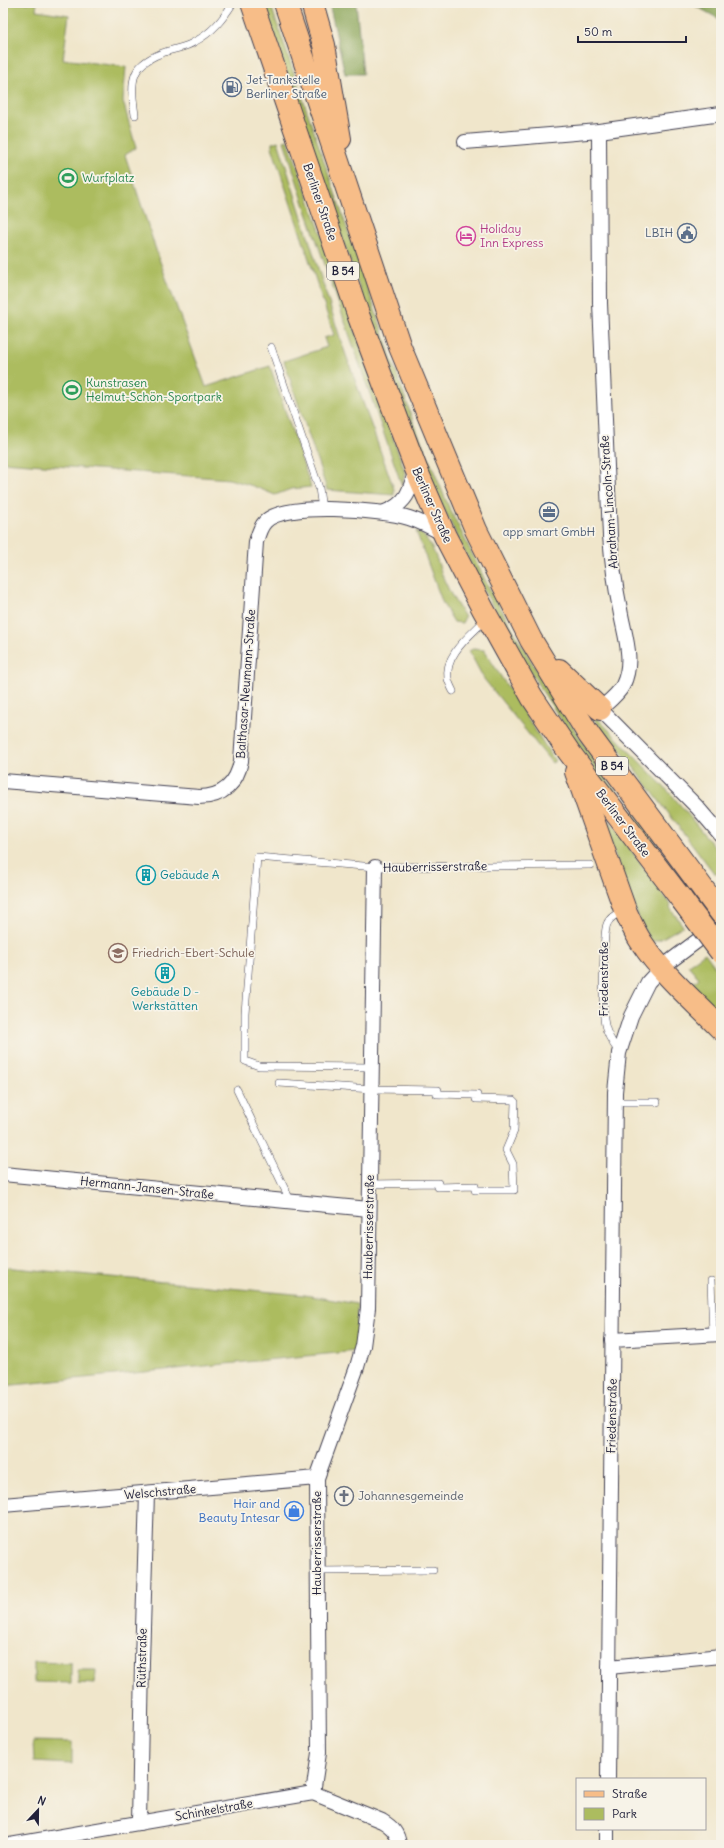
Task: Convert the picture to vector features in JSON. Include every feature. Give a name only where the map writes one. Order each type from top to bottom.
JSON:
[{"type":"main road","name":"Berliner Straße","points":[[252,3],[359,317],[416,469],[445,536],[532,697],[569,752],[721,952]]},
{"type":"main road","name":"Berliner Straße","points":[[285,3],[350,193],[400,347],[476,530],[531,640],[589,735],[721,913]]},
{"type":"main road","points":[[312,3],[325,52],[350,193]]},
{"type":"main road","points":[[531,640],[600,709]]},
{"type":"main road","points":[[569,752],[625,910],[643,944],[661,968],[721,1028]]},
{"type":"street","points":[[465,142],[599,132],[721,114]]},
{"type":"street","name":"Abraham-Lincoln-Straße","points":[[599,132],[600,303],[610,536],[613,568],[629,653],[628,669],[623,685],[618,694],[600,709]]},
{"type":"street","points":[[385,512],[401,504],[406,497],[416,469]]},
{"type":"street","name":"Balthasar-Neumann-Straße","points":[[3,781],[199,797],[212,796],[225,790],[236,778],[241,761],[256,542],[265,521],[279,513],[294,510],[322,509],[385,512],[420,521],[445,536]]},
{"type":"street","points":[[600,709],[697,807],[721,835]]},
{"type":"street","name":"Hauberrisserstraße","points":[[313,1793],[319,1753],[317,1478],[357,1367],[363,1346],[368,1308],[376,867]]},
{"type":"street","name":"Friedenstraße","points":[[608,1778],[615,1102],[619,1053],[632,1016],[648,982],[661,968],[698,941]]},
{"type":"street","name":"Hermann-Jansen-Straße","points":[[3,1174],[370,1209]]},
{"type":"street","points":[[612,1340],[717,1334]]},
{"type":"street","name":"Welschstraße","points":[[3,1505],[317,1478]]},
{"type":"street","name":"Rüthstraße","points":[[139,1823],[147,1493]]},
{"type":"street","points":[[609,1667],[721,1656]]},
{"type":"street","points":[[313,1793],[382,1821],[396,1832],[398,1845]]},
{"type":"street","name":"Schinkelstraße","points":[[10,1845],[313,1793]]},
{"type":"street","points":[[607,1830],[607,1845]]},
{"type":"lane","points":[[135,115],[131,91],[132,81],[143,62],[154,55],[193,43],[209,33],[233,3]]},
{"type":"lane","points":[[271,347],[319,488],[322,509]]},
{"type":"lane","points":[[453,691],[448,679],[449,665],[453,655],[488,618]]},
{"type":"lane","points":[[372,1067],[259,1066],[245,1061],[244,1040],[257,857],[376,867]]},
{"type":"lane","name":"Hauberrisserstraße","points":[[376,867],[590,865]]},
{"type":"lane","name":"Friedenstraße","points":[[619,1053],[604,1024],[604,942],[607,922],[612,917],[625,910]]},
{"type":"lane","points":[[279,1083],[372,1089],[438,1090],[437,1094],[477,1095],[476,1100],[513,1100],[515,1102],[516,1115],[514,1131],[506,1150],[513,1164],[514,1190],[475,1190],[475,1186],[438,1187],[438,1183],[370,1184]]},
{"type":"lane","points":[[237,1090],[291,1202]]},
{"type":"lane","points":[[615,1102],[657,1102]]},
{"type":"lane","points":[[711,1281],[717,1334]]},
{"type":"lane","points":[[318,1571],[433,1570]]},
{"type":"green space","points":[[3,3],[37,3],[36,10],[69,15],[63,59],[126,67],[123,101],[136,148],[125,155],[158,256],[206,387],[270,366],[311,487],[291,489],[275,495],[253,486],[229,479],[3,462]]},
{"type":"green space","points":[[263,3],[270,3],[413,421],[448,505],[490,590],[544,683],[604,775],[699,898],[693,902],[599,777],[539,686],[484,591],[443,507],[407,421],[345,247]]},
{"type":"green space","points":[[329,3],[356,3],[363,74],[345,74]]},
{"type":"green space","points":[[690,3],[721,3],[721,20]]},
{"type":"green space","points":[[287,140],[289,142],[405,472],[402,486],[307,213],[284,141]]},
{"type":"green space","points":[[278,141],[342,344],[394,489],[394,495],[327,490],[284,361],[327,347],[324,338],[334,335],[272,147],[272,143]]},
{"type":"green space","points":[[416,531],[427,540],[435,554],[448,588],[465,617],[462,623],[454,622],[443,604]]},
{"type":"green space","points":[[473,649],[484,650],[555,761],[552,763],[484,679],[469,651]]},
{"type":"green space","points":[[596,717],[672,795],[721,855],[721,877],[717,873],[714,873],[615,743],[607,734],[604,733],[594,719]]},
{"type":"green space","points":[[595,801],[671,905],[670,908],[683,926],[661,939],[651,942],[640,923]]},
{"type":"green space","points":[[705,953],[721,975],[721,1019],[689,987],[699,978],[688,965]]},
{"type":"green space","points":[[3,1267],[305,1295],[357,1304],[357,1351],[3,1386]]},
{"type":"green space","points":[[34,1662],[71,1663],[71,1683],[34,1682]]},
{"type":"green space","points":[[78,1670],[96,1670],[95,1684],[78,1683]]},
{"type":"green space","points":[[33,1741],[72,1742],[72,1764],[34,1762]]},
{"type":"tunnel","points":[[701,939],[721,924]]},
{"type":"place","name":"Jet-Tankstelle Berliner Straße","points":[[232,87]]},
{"type":"place","name":"Wurfplatz","points":[[68,178]]},
{"type":"place","name":"LBIH","points":[[687,233]]},
{"type":"place","name":"Holiday Inn Express","points":[[466,236]]},
{"type":"place","name":"Kunstrasen Helmut-Schön-Sportpark","points":[[72,390]]},
{"type":"place","name":"app smart GmbH","points":[[549,512]]},
{"type":"place","name":"Gebäude A","points":[[146,875]]},
{"type":"place","name":"Friedrich-Ebert-Schule","points":[[118,953]]},
{"type":"place","name":"Gebäude D - Werkstätten","points":[[165,973]]},
{"type":"place","name":"Johannesgemeinde","points":[[344,1496]]},
{"type":"place","name":"Hair and Beauty Intesar","points":[[294,1511]]}]
